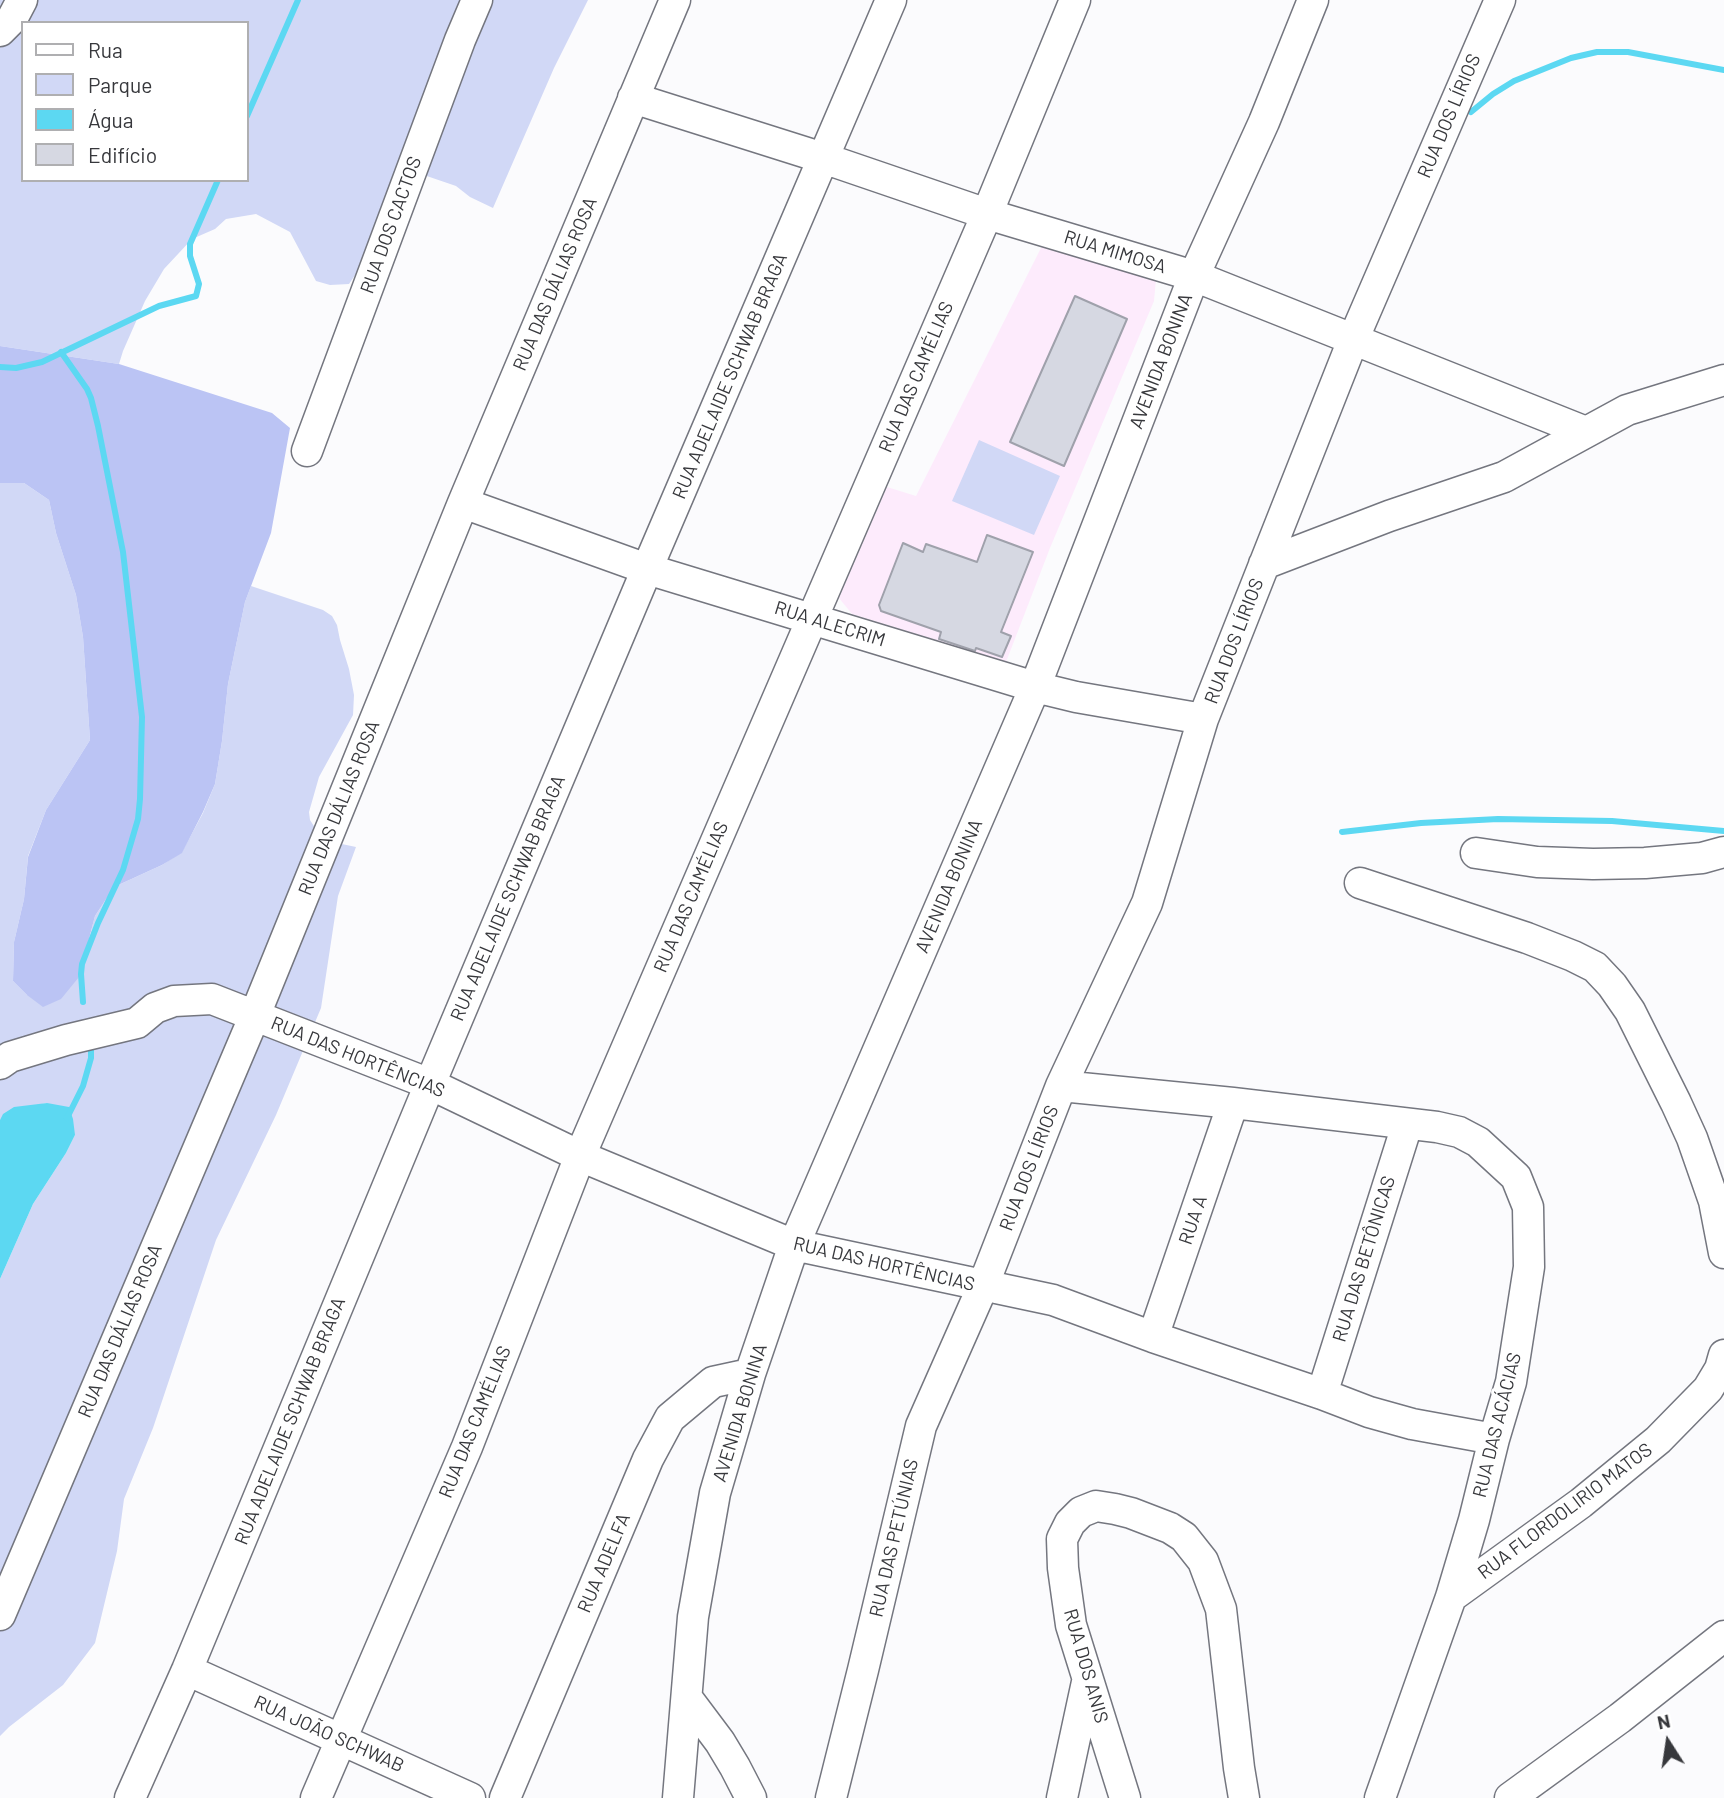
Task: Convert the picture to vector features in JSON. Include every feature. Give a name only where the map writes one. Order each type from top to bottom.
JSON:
[{"type":"street","points":[[0,31],[12,19],[22,0]]},
{"type":"street","name":"RUA DOS CACTOS","points":[[306,451],[477,0]]},
{"type":"street","name":"RUA DAS DÁLIAS ROSA","points":[[0,1615],[255,1015],[463,503],[675,0]]},
{"type":"street","name":"RUA ADELAIDE SCHWAB BRAGA","points":[[130,1798],[187,1670],[647,569],[891,0]]},
{"type":"street","name":"RUA DAS CAMÉLIAS","points":[[316,1798],[467,1447],[580,1156],[987,214],[1075,0]]},
{"type":"street","name":"AVENIDA BONINA","points":[[678,1798],[693,1617],[713,1506],[750,1374],[794,1245],[1035,687],[1194,276],[1264,122],[1314,0]]},
{"type":"street","name":"RUA DOS LÍRIOS","points":[[983,1286],[1061,1086],[1147,903],[1203,719],[1353,340],[1499,0]]},
{"type":"street","name":"RUA MIMOSA","points":[[633,98],[823,158],[987,214],[1194,276],[1586,432]]},
{"type":"street","points":[[1264,564],[1390,516],[1504,477],[1627,410],[1724,380]]},
{"type":"street","name":"RUA ALECRIM","points":[[463,503],[647,569],[1035,687],[1203,719]]},
{"type":"street","points":[[1476,853],[1538,862],[1593,864],[1702,858],[1724,852]]},
{"type":"street","points":[[1360,883],[1527,938],[1595,967],[1630,1011],[1692,1138],[1714,1201],[1724,1252]]},
{"type":"street","name":"RUA DAS HORTÊNCIAS","points":[[0,1064],[10,1057],[43,1047],[137,1023],[155,1008],[174,1001],[212,999],[430,1084],[580,1156],[794,1245],[1053,1300],[1369,1412],[1412,1424],[1494,1439]]},
{"type":"street","name":"RUA DAS ACÁCIAS","points":[[1061,1086],[1437,1127],[1459,1132],[1478,1143],[1516,1177],[1528,1207],[1529,1267],[1511,1382],[1451,1597],[1380,1798]]},
{"type":"street","name":"RUA A","points":[[1153,1337],[1233,1104]]},
{"type":"street","name":"RUA DAS BETÔNICAS","points":[[1322,1394],[1406,1125]]},
{"type":"street","name":"RUA DAS PETÚNIAS","points":[[831,1798],[921,1426],[983,1286]]},
{"type":"street","name":"RUA FLORDOLIRIO MATOS","points":[[1451,1597],[1581,1503],[1658,1440],[1708,1389],[1720,1369],[1724,1354]]},
{"type":"street","name":"RUA ADELFA","points":[[505,1798],[637,1483],[670,1418],[713,1382],[750,1374]]},
{"type":"street","name":"RUA DOS ANIS","points":[[1125,1798],[1070,1625],[1063,1567],[1062,1539],[1070,1523],[1081,1512],[1096,1507],[1131,1513],[1170,1528],[1184,1537],[1203,1561],[1221,1609],[1244,1798]]},
{"type":"street","points":[[1510,1798],[1620,1718],[1724,1636]]},
{"type":"street","name":"RUA JOÃO SCHWAB","points":[[187,1670],[470,1798]]},
{"type":"street","points":[[1062,1798],[1088,1679]]},
{"type":"street","points":[[687,1698],[720,1742],[751,1798]]},
{"type":"shaded area","points":[[1045,240],[1156,279],[1154,301],[1050,548],[1006,662],[852,614],[839,598],[887,487],[916,496]]},
{"type":"shaded area","points":[[0,346],[119,364],[272,413],[290,428],[271,533],[245,602],[228,684],[215,784],[182,853],[114,887],[95,916],[79,977],[61,999],[43,1007],[13,981],[14,942],[24,899],[28,857],[46,810],[90,740],[83,637],[76,595],[56,533],[49,500],[24,483],[0,483]]},
{"type":"green space","points":[[0,0],[588,0],[554,68],[493,208],[470,197],[456,186],[415,172],[349,284],[330,285],[316,281],[290,232],[256,214],[226,219],[215,229],[192,239],[164,269],[145,301],[119,364],[0,346]]},
{"type":"green space","points":[[979,440],[1060,476],[1034,535],[952,501]]},
{"type":"green space","points":[[0,483],[24,483],[49,500],[56,533],[76,595],[83,637],[90,740],[46,810],[28,856],[24,899],[14,942],[13,981],[27,995],[79,977],[95,916],[114,887],[162,865],[182,852],[215,784],[228,684],[245,602],[251,586],[323,610],[332,616],[337,625],[354,695],[353,715],[319,777],[309,812],[310,820],[321,837],[356,847],[338,896],[321,1008],[276,1115],[216,1240],[153,1428],[124,1499],[117,1551],[95,1643],[63,1685],[0,1736],[0,1279],[33,1204],[75,1135],[47,1103],[0,1120]]},
{"type":"water","points":[[47,1103],[69,1107],[75,1135],[33,1204],[0,1279],[0,1120],[3,1114],[14,1107]]},
{"type":"building","points":[[1075,296],[1127,319],[1064,466],[1010,442]]},
{"type":"building","points":[[987,535],[1033,552],[1001,632],[1011,636],[1002,657],[939,639],[941,632],[881,611],[879,605],[903,543],[923,552],[926,544],[977,562]]},
{"type":"waterway","points":[[248,114],[298,0]]},
{"type":"waterway","points":[[1471,112],[1514,81],[1571,58],[1597,52],[1628,52],[1724,70]]},
{"type":"waterway","points":[[0,367],[16,368],[42,362],[159,306],[196,296],[199,284],[190,256],[190,244],[217,182]]},
{"type":"waterway","points":[[61,352],[87,389],[98,426],[123,552],[142,717],[138,819],[123,870],[82,964],[83,1002]]},
{"type":"waterway","points":[[1342,832],[1421,823],[1498,819],[1612,821],[1724,831]]},
{"type":"waterway","points":[[67,1118],[83,1086],[91,1058],[91,1043]]}]
